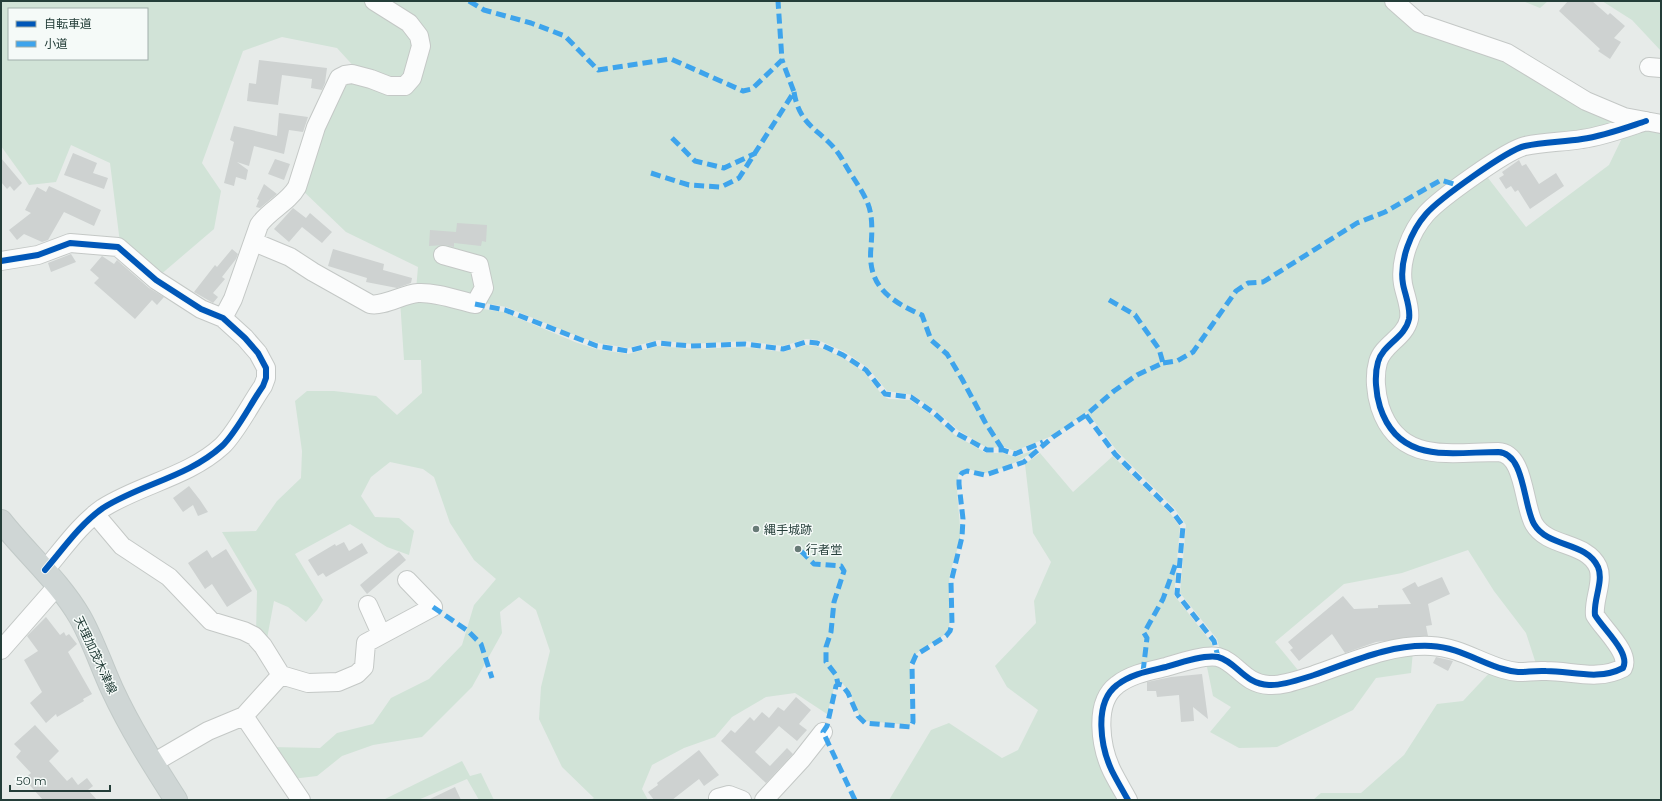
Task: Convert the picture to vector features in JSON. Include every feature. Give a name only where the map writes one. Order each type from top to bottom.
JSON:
[{"type":"main road","name":"天理加茂木津線","points":[[1,521],[52,578],[80,618],[130,725],[176,800]]},
{"type":"street","points":[[223,318],[233,299],[259,225],[293,194],[297,187],[316,127],[339,78],[352,74],[395,88],[405,86],[410,82],[422,46],[419,36],[405,19],[374,1]]},
{"type":"street","points":[[1394,1],[1419,23],[1496,48],[1519,59],[1586,101],[1624,117],[1654,123]]},
{"type":"street","points":[[1128,800],[1112,770],[1104,742],[1101,725],[1102,708],[1109,692],[1117,685],[1143,672],[1206,658],[1218,658],[1258,684],[1271,686],[1303,678],[1375,654],[1400,648],[1431,646],[1460,652],[1521,674],[1545,670],[1604,676],[1623,668],[1625,664],[1623,654],[1595,615],[1594,608],[1600,574],[1598,567],[1586,553],[1546,536],[1538,529],[1530,515],[1519,473],[1512,458],[1502,452],[1438,454],[1421,450],[1409,444],[1391,428],[1383,415],[1377,396],[1376,369],[1382,352],[1403,332],[1408,323],[1409,310],[1403,283],[1403,261],[1410,241],[1426,214],[1460,186],[1497,160],[1524,146],[1583,139],[1654,123]]},
{"type":"street","points":[[254,242],[290,257],[313,272],[370,304],[376,305],[404,295],[422,293],[475,304],[484,288],[479,265],[443,255]]},
{"type":"street","points":[[1,261],[38,255],[70,243],[92,243],[118,247],[156,280],[201,309],[223,318],[253,346],[264,364],[266,373],[263,386],[230,436],[206,459],[137,491],[95,514],[74,534],[52,578],[1,650]]},
{"type":"street","points":[[95,514],[122,546],[169,577],[212,621],[244,631],[254,636],[263,646],[280,675],[308,683],[338,682],[357,674],[364,667],[366,643],[380,634],[433,607],[407,580]]},
{"type":"street","points":[[368,605],[380,634]]},
{"type":"street","points":[[153,763],[208,731],[244,716],[280,675]]},
{"type":"street","points":[[244,716],[301,800]]},
{"type":"street","points":[[764,800],[801,760],[823,732]]},
{"type":"street","points":[[718,798],[729,795],[742,800]]},
{"type":"green space","points":[[1,1],[367,1],[415,38],[403,82],[358,71],[337,48],[282,37],[243,51],[202,163],[221,191],[214,229],[159,276],[120,243],[110,163],[71,145],[56,182],[29,185],[1,146]]},
{"type":"green space","points":[[382,1],[1387,1],[1489,51],[1625,124],[1523,142],[1407,239],[1406,317],[1373,362],[1400,443],[1507,458],[1526,517],[1584,556],[1594,569],[1590,608],[1620,666],[1537,667],[1526,633],[1494,591],[1468,550],[1402,573],[1344,584],[1275,642],[1302,675],[1271,682],[1221,654],[1217,639],[1180,593],[1186,525],[1175,509],[1118,452],[1087,412],[1052,436],[1015,451],[1004,447],[987,448],[958,430],[936,411],[913,395],[887,391],[868,368],[845,352],[818,340],[806,339],[783,346],[745,341],[691,344],[658,340],[628,348],[598,343],[577,336],[506,307],[416,290],[418,267],[346,232],[301,189],[342,81],[395,92],[426,47]]},
{"type":"green space","points":[[1523,1],[1548,1],[1540,8]]},
{"type":"green space","points":[[1602,1],[1661,1],[1661,51],[1632,20]]},
{"type":"green space","points":[[1640,130],[1661,131],[1661,800],[1313,800],[1321,793],[1361,793],[1404,755],[1437,704],[1463,701],[1493,669],[1626,671],[1602,619],[1604,574],[1541,526],[1518,459],[1417,444],[1386,413],[1380,369],[1407,334],[1406,271],[1429,216],[1485,174],[1526,227],[1609,165],[1624,134]]},
{"type":"green space","points":[[405,298],[504,312],[575,342],[596,349],[628,354],[658,346],[691,349],[745,347],[783,352],[806,345],[816,346],[842,357],[864,372],[883,396],[889,399],[910,400],[932,415],[955,435],[986,453],[1003,453],[1015,457],[1037,449],[1006,467],[985,473],[967,469],[961,471],[958,475],[957,492],[960,537],[949,578],[949,625],[945,634],[941,638],[919,652],[910,663],[910,725],[866,721],[859,715],[849,692],[843,684],[838,682],[835,685],[827,714],[795,693],[766,697],[732,717],[715,737],[684,748],[652,765],[642,789],[648,800],[590,800],[594,798],[562,767],[539,719],[541,687],[550,651],[536,610],[519,597],[500,612],[502,633],[472,687],[422,737],[373,745],[342,756],[317,776],[292,779],[271,747],[320,748],[337,733],[373,724],[391,698],[429,679],[462,645],[474,605],[496,579],[474,560],[450,523],[434,477],[423,469],[390,462],[371,477],[361,496],[375,517],[399,518],[414,531],[409,555],[387,547],[350,524],[295,554],[323,600],[317,610],[306,622],[288,607],[274,601],[266,644],[256,633],[257,591],[222,532],[256,531],[277,501],[301,478],[302,451],[295,401],[307,391],[334,391],[376,396],[397,415],[422,393],[421,360],[404,360],[400,300]]},
{"type":"green space","points":[[1040,453],[1073,492],[1113,456],[1170,513],[1180,527],[1174,595],[1211,642],[1215,654],[1142,668],[1099,707],[1124,800],[889,800],[931,730],[949,723],[1002,758],[1018,750],[1038,710],[1007,687],[995,666],[1036,623],[1034,601],[1051,562],[1033,533],[1025,464]]},
{"type":"green space","points":[[1413,651],[1411,673],[1376,678],[1353,710],[1277,747],[1239,748],[1210,732],[1231,707],[1213,696],[1206,662],[1217,662],[1246,682]]},
{"type":"green space","points":[[462,761],[470,776],[481,773],[494,800],[479,800],[467,779],[418,800],[383,800]]},
{"type":"building","points":[[1568,1],[1592,1],[1608,15],[1610,13],[1625,26],[1614,38],[1621,42],[1610,59],[1598,51],[1600,49],[1559,11]]},
{"type":"building","points":[[259,60],[327,68],[325,83],[322,90],[311,88],[312,79],[282,75],[278,105],[247,101],[249,83],[256,84]]},
{"type":"building","points":[[279,113],[308,117],[303,132],[289,130],[284,154],[254,146],[249,166],[237,162],[248,170],[246,180],[236,177],[234,186],[224,183],[234,142],[230,140],[234,126],[277,136]]},
{"type":"building","points":[[73,153],[97,163],[93,173],[108,178],[104,189],[64,175]]},
{"type":"building","points":[[1,158],[22,183],[14,191],[10,186],[7,189],[1,182]]},
{"type":"building","points":[[275,159],[290,164],[284,180],[268,174]]},
{"type":"building","points":[[1519,160],[1522,166],[1526,164],[1539,184],[1556,173],[1564,186],[1530,209],[1518,190],[1515,192],[1511,186],[1506,189],[1499,178],[1504,175],[1502,172]]},
{"type":"building","points":[[264,184],[277,194],[260,208],[256,207],[259,200],[257,199]]},
{"type":"building","points":[[49,186],[101,210],[94,226],[64,212],[48,240],[42,242],[24,234],[17,240],[9,230],[31,213],[25,210],[37,187],[46,192]]},
{"type":"building","points":[[293,208],[306,218],[310,213],[332,232],[322,243],[302,227],[289,242],[274,229]]},
{"type":"building","points":[[457,223],[487,225],[486,242],[482,241],[481,246],[454,243],[454,247],[445,245],[429,246],[430,230],[456,232]]},
{"type":"building","points":[[232,249],[238,254],[236,259],[222,277],[225,279],[213,293],[218,297],[213,303],[194,292],[215,265],[217,267]]},
{"type":"building","points":[[333,249],[384,264],[383,270],[412,278],[411,283],[397,288],[366,282],[367,278],[328,266]]},
{"type":"building","points":[[71,254],[76,262],[51,272],[48,263]]},
{"type":"building","points":[[102,256],[114,264],[117,260],[149,288],[164,297],[157,305],[152,300],[135,319],[94,283],[99,278],[90,270]]},
{"type":"building","points":[[189,486],[208,512],[198,516],[193,505],[183,512],[173,498]]},
{"type":"building","points":[[344,542],[349,551],[362,543],[368,553],[326,577],[323,573],[318,576],[308,560],[335,544],[336,546]]},
{"type":"building","points":[[226,549],[252,591],[227,607],[212,584],[205,589],[188,563],[207,550],[212,558]]},
{"type":"building","points":[[399,552],[406,560],[367,594],[360,585]]},
{"type":"building","points":[[1442,577],[1450,594],[1428,604],[1432,625],[1426,626],[1428,636],[1376,642],[1345,653],[1332,634],[1299,661],[1290,650],[1293,648],[1288,642],[1343,596],[1354,609],[1378,608],[1378,605],[1411,604],[1402,589],[1415,582],[1418,587]]},
{"type":"building","points":[[46,617],[60,635],[64,632],[66,636],[69,634],[77,644],[68,652],[92,694],[83,699],[84,701],[57,717],[56,714],[46,723],[30,703],[42,692],[24,660],[38,651],[27,636]]},
{"type":"building","points":[[1436,657],[1453,661],[1448,671],[1433,663]]},
{"type":"building","points":[[1202,674],[1208,719],[1193,707],[1194,721],[1181,722],[1179,695],[1157,697],[1156,691],[1147,691],[1147,682],[1171,677]]},
{"type":"building","points":[[796,697],[811,710],[799,724],[807,730],[797,741],[779,726],[755,752],[770,766],[787,748],[793,754],[766,783],[721,741],[731,730],[735,733],[750,717],[754,721],[762,712],[769,718],[778,707],[784,711]]},
{"type":"building","points":[[35,725],[59,751],[49,761],[67,781],[72,777],[78,785],[87,778],[93,786],[88,790],[97,800],[43,800],[24,779],[31,773],[16,757],[21,751],[14,744]]},
{"type":"building","points":[[699,750],[719,775],[704,786],[699,779],[672,800],[654,800],[648,792],[658,785],[657,783]]},
{"type":"building","points":[[455,787],[461,800],[428,800]]},
{"type":"marked path","points":[[469,1],[484,10],[531,23],[565,36],[598,70],[671,59],[743,91],[752,89],[782,60],[778,1]]},
{"type":"marked path","points":[[651,173],[689,185],[721,187],[739,178],[794,92],[782,60]]},
{"type":"marked path","points":[[794,92],[797,105],[807,122],[835,149],[868,204],[872,225],[871,261],[877,282],[891,298],[910,310],[922,315],[931,340],[947,354],[985,422],[1003,450]]},
{"type":"marked path","points":[[672,138],[695,161],[724,168],[756,153]]},
{"type":"marked path","points":[[1163,363],[1177,361],[1193,352],[1236,291],[1248,283],[1263,282],[1357,223],[1385,212],[1441,180],[1460,186]]},
{"type":"marked path","points":[[855,800],[823,732],[827,726],[836,686],[838,684],[842,685],[848,693],[858,716],[865,723],[911,727],[913,722],[912,664],[916,655],[946,636],[950,631],[952,624],[951,582],[962,537],[963,519],[959,484],[959,478],[962,473],[967,471],[985,475],[1024,462],[1053,437],[1086,415],[1114,391],[1137,375],[1163,363],[1159,349],[1135,315],[1106,298]]},
{"type":"marked path","points":[[475,304],[505,310],[597,346],[628,351],[658,343],[691,346],[745,344],[783,349],[806,342],[817,343],[843,355],[866,370],[885,394],[911,397],[934,413],[956,433],[987,450],[1003,450],[1015,454],[1043,442]]},
{"type":"marked path","points":[[1086,415],[1115,454],[1172,511],[1183,526],[1177,594],[1214,641],[1218,657]]},
{"type":"marked path","points":[[801,551],[814,564],[841,566],[844,571],[834,602],[831,632],[826,647],[826,662],[836,675],[838,684]]},
{"type":"marked path","points":[[1143,672],[1147,638],[1144,633],[1163,599],[1176,563]]},
{"type":"marked path","points":[[433,607],[468,631],[481,644],[492,678]]},
{"type":"cycle path","points":[[1128,800],[1108,761],[1102,738],[1102,714],[1109,693],[1122,681],[1140,673],[1185,661],[1213,656],[1230,663],[1253,681],[1260,684],[1274,685],[1298,680],[1371,655],[1416,646],[1431,646],[1450,649],[1494,666],[1515,672],[1556,671],[1595,675],[1614,672],[1623,668],[1623,655],[1620,648],[1595,615],[1595,603],[1600,578],[1598,567],[1585,553],[1540,532],[1530,515],[1522,481],[1513,461],[1507,455],[1498,452],[1445,453],[1413,447],[1400,438],[1389,426],[1380,407],[1377,396],[1376,373],[1378,362],[1384,350],[1407,326],[1409,319],[1409,306],[1402,275],[1405,256],[1407,247],[1416,229],[1426,214],[1433,207],[1489,165],[1516,149],[1525,146],[1590,138],[1614,132],[1646,121]]},
{"type":"cycle path","points":[[1,261],[38,255],[70,243],[118,247],[156,280],[201,309],[223,318],[245,338],[258,353],[266,368],[266,378],[263,386],[238,426],[222,446],[209,457],[179,473],[103,508],[79,529],[45,570]]},
{"type":"place","name":"縄手城跡","points":[[756,529]]},
{"type":"place","name":"行者堂","points":[[798,549]]}]
